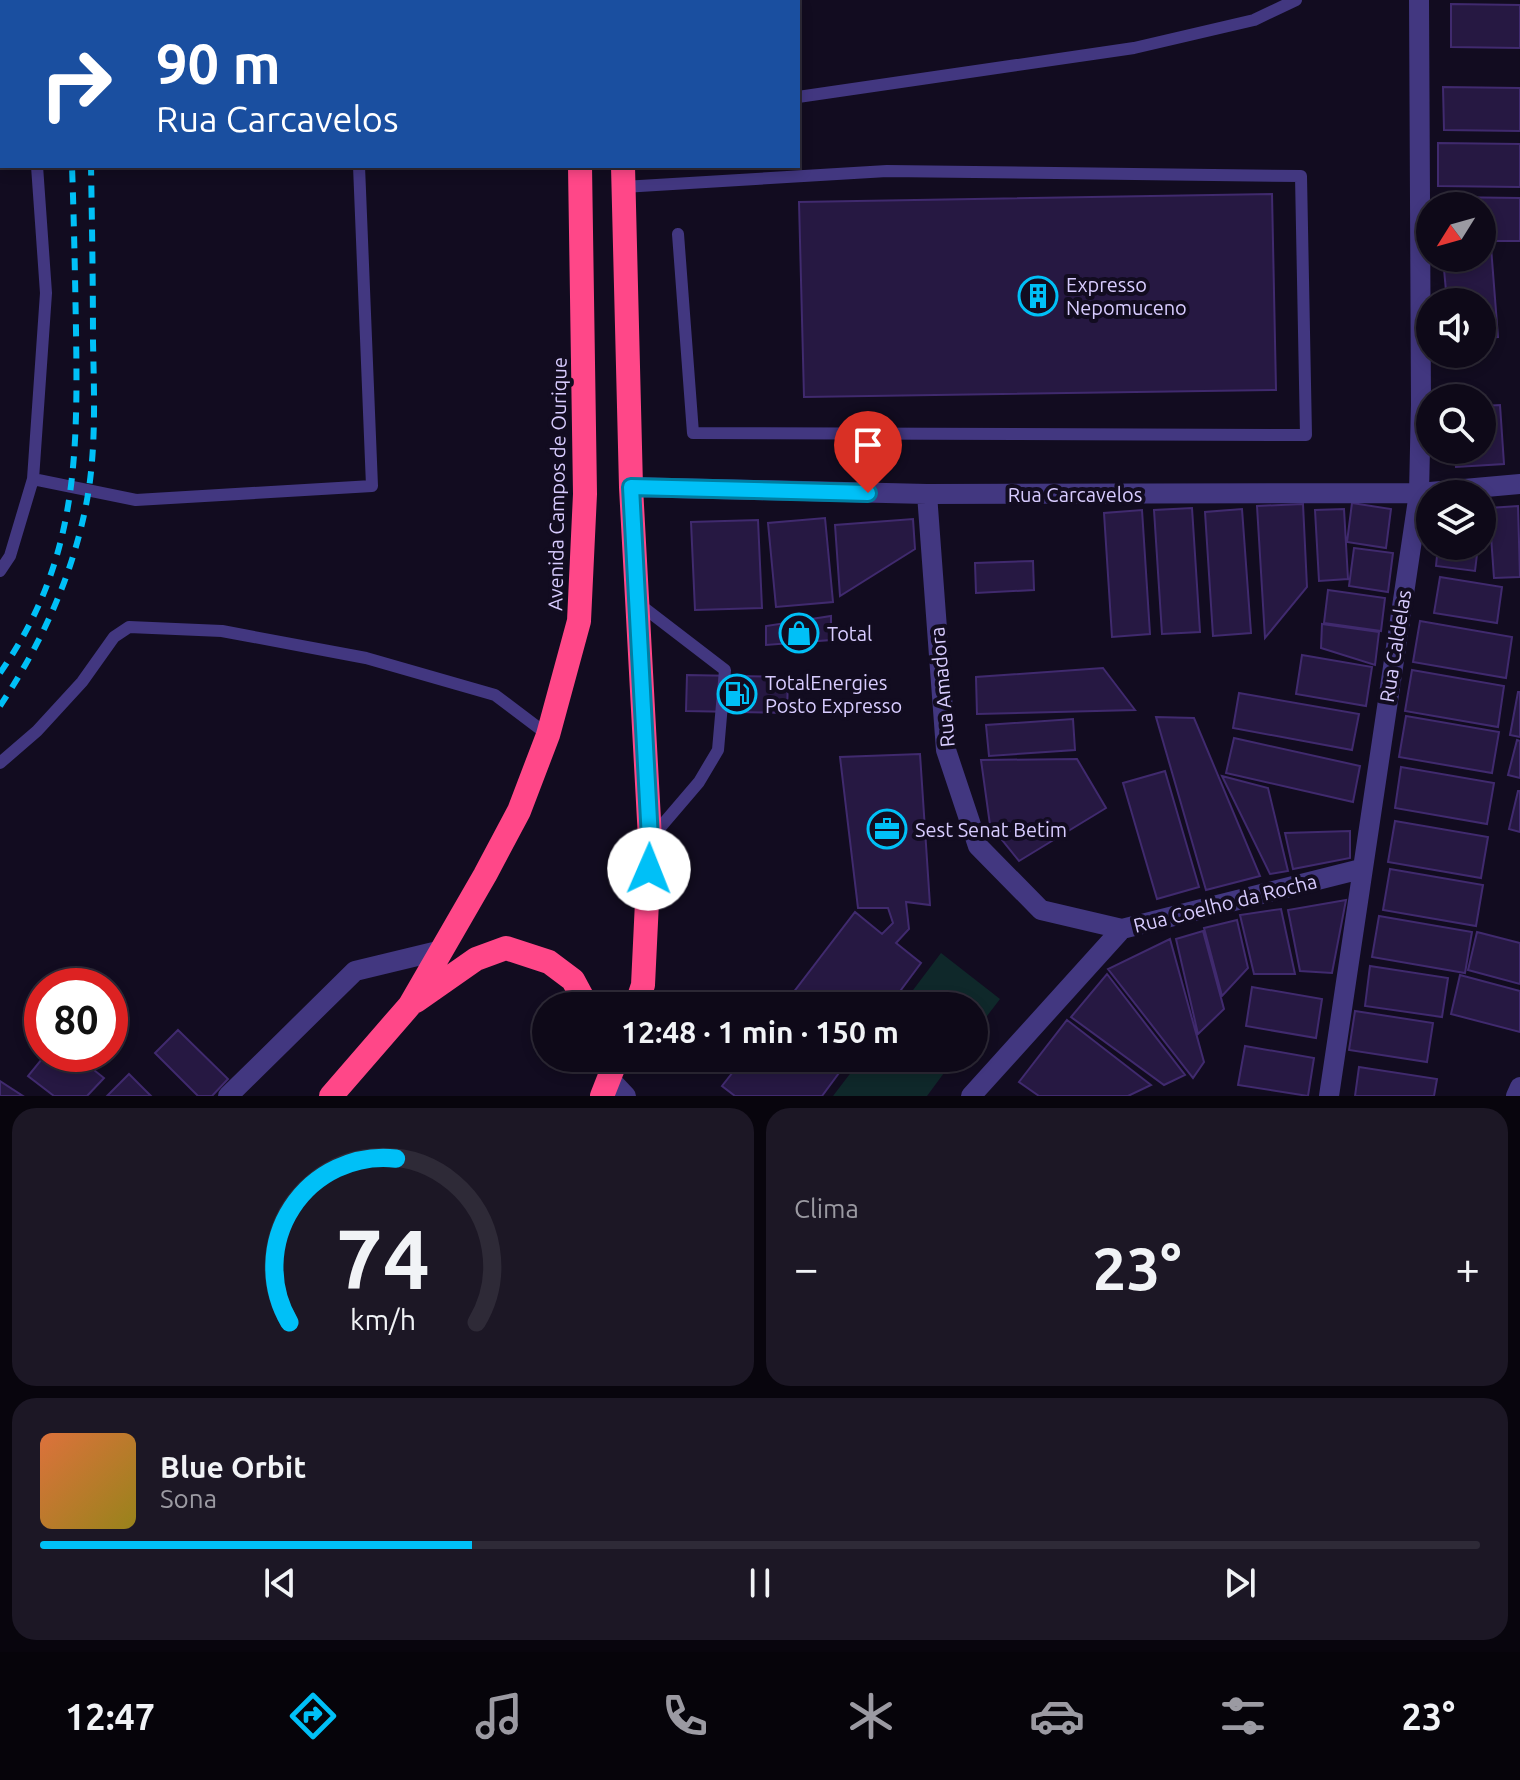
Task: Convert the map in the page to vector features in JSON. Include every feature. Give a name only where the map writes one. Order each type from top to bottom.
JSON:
[{"type":"highway","name":"Avenida Campos de Ourique","points":[[410,1005],[519,811],[548,735],[579,621],[585,494],[580,168]]},
{"type":"highway","points":[[623,176],[631,487],[650,839],[641,992]]},
{"type":"highway","points":[[331,1096],[410,1005],[476,959],[506,948],[549,962],[573,980],[579,992]]},
{"type":"street","name":"Rua Caldelas","points":[[1419,0],[1419,480]]},
{"type":"street","name":"Rua Carcavelos","points":[[1496,486],[1520,484]]},
{"type":"street","name":"Rua Carcavelos","points":[[631,487],[927,494],[1416,493]]},
{"type":"street","name":"Rua Amadora","points":[[927,494],[946,750],[978,846],[1041,910],[1122,929]]},
{"type":"street","name":"Rua Caldelas","points":[[1329,1096],[1416,512]]},
{"type":"street","name":"Rua Coelho da Rocha","points":[[971,1096],[1122,929],[1361,869]]},
{"type":"street","points":[[228,1096],[355,971],[442,950]]},
{"type":"street","points":[[1516,1096],[1520,1087]]},
{"type":"lane","points":[[800,97],[1134,48],[1254,20],[1296,0]]},
{"type":"lane","points":[[0,571],[10,556],[33,479],[46,293],[37,168]]},
{"type":"lane","points":[[33,479],[136,500],[372,486],[359,168]]},
{"type":"lane","points":[[623,176],[887,171],[1301,176],[1306,435],[693,433],[678,234]]},
{"type":"lane","points":[[637,602],[725,670],[718,750],[699,782],[650,839]]},
{"type":"lane","points":[[0,763],[37,731],[82,682],[114,637],[129,627],[222,631],[366,658],[495,695],[548,735]]},
{"type":"green space","points":[[941,953],[1000,999],[988,1015],[988,992],[912,992]]},
{"type":"green space","points":[[851,1072],[945,1072],[927,1096],[833,1096]]},
{"type":"building","points":[[1451,4],[1520,5],[1520,48],[1451,47]]},
{"type":"building","points":[[1443,87],[1520,88],[1520,131],[1444,130]]},
{"type":"building","points":[[1438,143],[1520,144],[1520,187],[1438,186]]},
{"type":"building","name":"Expresso Nepomuceno","points":[[1272,194],[1276,390],[804,397],[799,202]]},
{"type":"building","points":[[1496,198],[1520,198],[1520,241],[1496,241]]},
{"type":"building","points":[[1444,272],[1493,272],[1494,288],[1446,288]]},
{"type":"building","points":[[1496,405],[1500,405],[1504,464],[1456,467],[1456,464],[1496,464]]},
{"type":"building","points":[[1352,503],[1391,509],[1386,548],[1347,542]]},
{"type":"building","points":[[1303,504],[1307,587],[1265,638],[1257,506]]},
{"type":"building","points":[[1518,506],[1520,577],[1494,578],[1496,508]]},
{"type":"building","points":[[1192,508],[1200,632],[1162,634],[1154,510]]},
{"type":"building","points":[[1242,509],[1251,633],[1213,636],[1205,512]]},
{"type":"building","points":[[1344,509],[1348,579],[1319,581],[1315,510]]},
{"type":"building","points":[[1142,510],[1150,634],[1112,637],[1104,513]]},
{"type":"building","points":[[825,518],[833,602],[776,607],[768,523]]},
{"type":"building","points":[[913,519],[915,549],[840,596],[835,525]]},
{"type":"building","points":[[758,520],[762,608],[695,610],[691,522]]},
{"type":"building","points":[[1354,548],[1393,553],[1388,592],[1349,586]]},
{"type":"building","points":[[1437,560],[1476,560],[1475,571],[1436,566]]},
{"type":"building","points":[[1033,561],[1034,590],[976,593],[975,563]]},
{"type":"building","points":[[1440,577],[1502,587],[1497,623],[1434,613]]},
{"type":"building","points":[[1328,590],[1385,598],[1381,631],[1324,623]]},
{"type":"building","name":"Total","points":[[831,616],[831,640],[766,645],[766,626]]},
{"type":"building","points":[[1420,621],[1512,637],[1506,678],[1413,662]]},
{"type":"building","points":[[1322,624],[1379,632],[1375,665],[1321,648]]},
{"type":"building","points":[[1302,655],[1372,667],[1366,706],[1296,694]]},
{"type":"building","points":[[1103,668],[1135,710],[977,714],[976,677]]},
{"type":"building","points":[[1412,670],[1504,686],[1498,727],[1405,711]]},
{"type":"building","name":"TotalEnergies Posto Expresso","points":[[687,675],[788,677],[787,713],[686,711]]},
{"type":"building","points":[[1520,692],[1520,737],[1510,735]]},
{"type":"building","points":[[1239,693],[1359,714],[1352,750],[1233,728]]},
{"type":"building","points":[[1406,716],[1499,732],[1492,773],[1399,757]]},
{"type":"building","points":[[1156,717],[1194,718],[1260,876],[1206,890]]},
{"type":"building","points":[[1073,719],[1075,750],[989,756],[986,725]]},
{"type":"building","points":[[1234,738],[1360,766],[1353,802],[1226,773]]},
{"type":"building","points":[[1517,740],[1520,741],[1520,778],[1508,775]]},
{"type":"building","name":"Sest Senat Betim","points":[[920,754],[930,905],[906,902],[909,929],[896,943],[921,963],[899,992],[794,992],[855,912],[882,934],[893,923],[888,908],[858,908],[840,757]]},
{"type":"building","points":[[1077,759],[1106,808],[1019,861],[990,825],[981,760]]},
{"type":"building","points":[[1401,767],[1494,783],[1487,824],[1395,808]]},
{"type":"building","points":[[1165,771],[1199,887],[1157,899],[1123,783]]},
{"type":"building","points":[[1222,776],[1268,788],[1288,871],[1270,874]]},
{"type":"building","points":[[1520,791],[1520,832],[1509,829]]},
{"type":"building","points":[[1395,821],[1488,837],[1481,878],[1388,862]]},
{"type":"building","points":[[1350,831],[1350,858],[1293,869],[1285,833]]},
{"type":"building","points":[[1390,869],[1483,885],[1476,926],[1383,910]]},
{"type":"building","points":[[1346,900],[1332,973],[1300,971],[1288,910]]},
{"type":"building","points":[[1281,909],[1295,974],[1254,974],[1240,915]]},
{"type":"building","points":[[1379,916],[1472,932],[1465,973],[1372,957]]},
{"type":"building","points":[[1237,920],[1248,968],[1222,996],[1204,928]]},
{"type":"building","points":[[1203,931],[1224,1009],[1198,1034],[1176,939]]},
{"type":"building","points":[[1477,932],[1520,943],[1520,984],[1468,970]]},
{"type":"building","points":[[1170,939],[1204,1062],[1193,1078],[1108,969]]},
{"type":"building","points":[[1370,966],[1448,978],[1442,1017],[1365,1006]]},
{"type":"building","points":[[1107,974],[1185,1075],[1164,1085],[1071,1017]]},
{"type":"building","points":[[1460,975],[1520,991],[1520,1032],[1451,1014]]},
{"type":"building","points":[[1252,987],[1322,999],[1316,1038],[1246,1026]]},
{"type":"building","points":[[1355,1011],[1433,1023],[1427,1062],[1349,1050]]},
{"type":"building","points":[[1067,1020],[1151,1085],[1128,1096],[1039,1096],[1019,1082]]},
{"type":"building","points":[[178,1030],[228,1079],[212,1096],[198,1096],[155,1053]]},
{"type":"building","points":[[1245,1046],[1314,1058],[1308,1096],[1238,1085]]},
{"type":"building","points":[[1359,1067],[1437,1079],[1434,1096],[1355,1096]]},
{"type":"building","points":[[31,1072],[96,1072],[104,1078],[87,1096],[54,1096],[28,1076]]},
{"type":"building","points":[[733,1072],[840,1072],[822,1096],[735,1096],[722,1086]]},
{"type":"building","points":[[129,1074],[151,1096],[107,1096]]},
{"type":"building","points":[[0,1081],[23,1096],[0,1096]]},
{"type":"railway","points":[[0,673],[45,591],[68,508],[76,422],[72,168]]},
{"type":"railway","points":[[0,706],[31,655],[56,602],[76,546],[89,488],[94,415],[91,168]]},
{"type":"place","name":"Expresso Nepomuceno","points":[[1038,296]]},
{"type":"place","name":"Total","points":[[799,633]]},
{"type":"place","name":"TotalEnergies Posto Expresso","points":[[737,694]]},
{"type":"place","name":"Sest Senat Betim","points":[[887,829]]},
{"type":"route","points":[[649,869],[650,839],[631,487],[868,493]]}]
